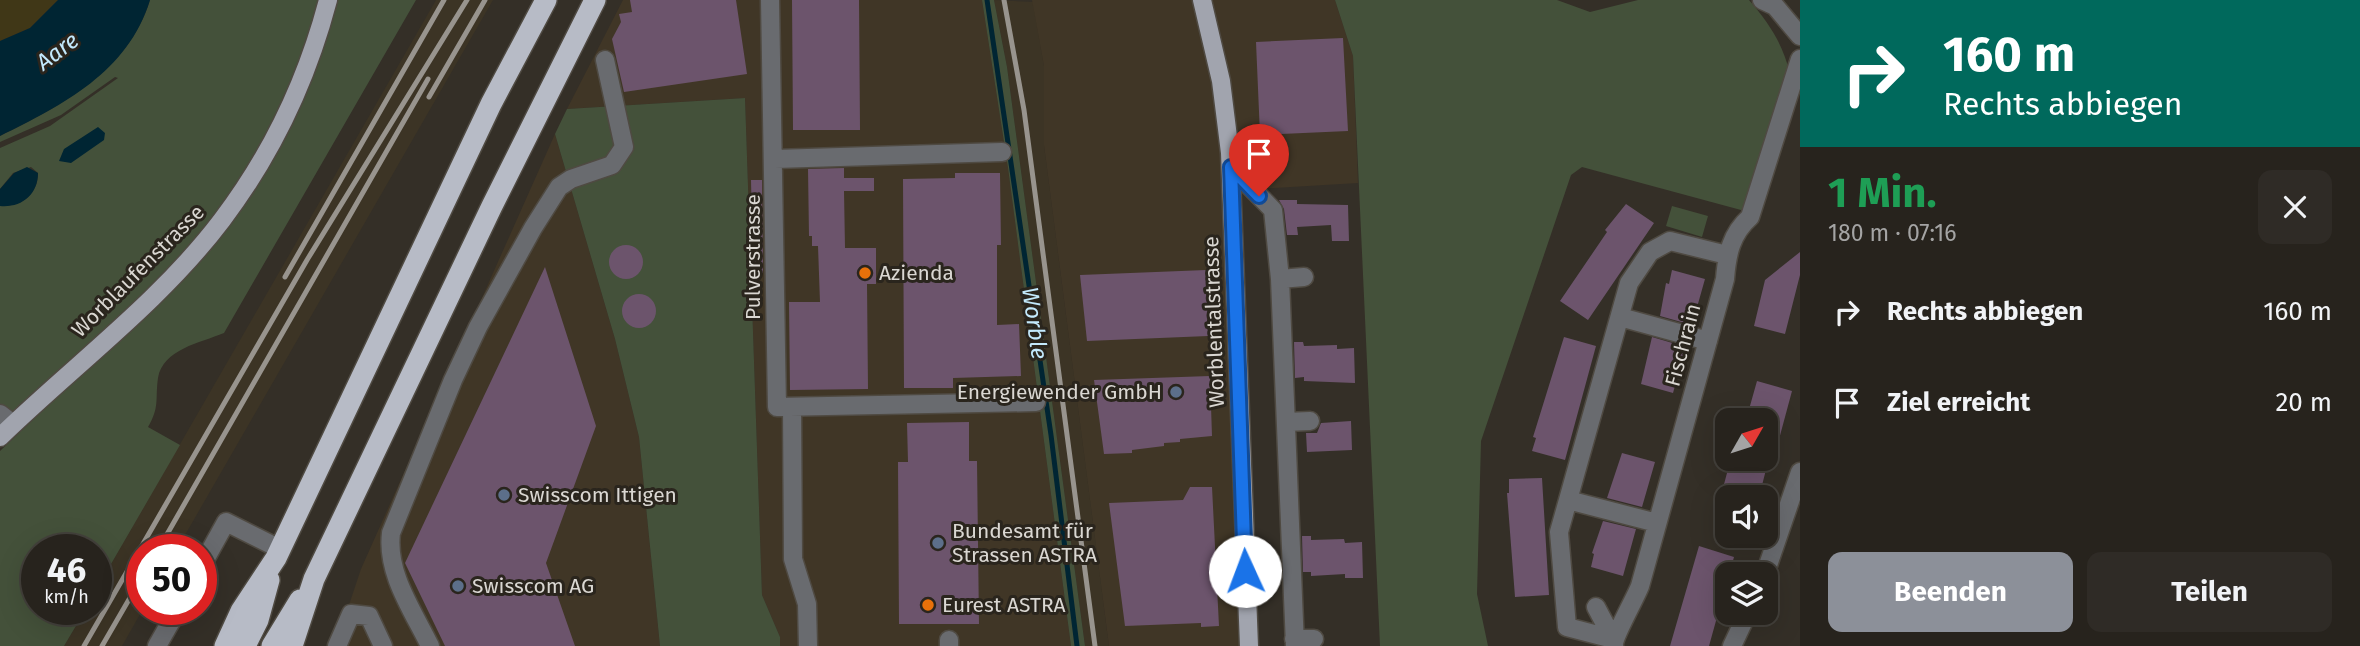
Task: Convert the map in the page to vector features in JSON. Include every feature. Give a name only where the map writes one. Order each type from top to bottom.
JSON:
[{"type":"highway","points":[[225,646],[241,611],[278,554],[474,138],[546,0]]},
{"type":"highway","points":[[272,646],[314,579],[492,205],[594,0]]},
{"type":"highway","points":[[245,646],[258,620],[278,554]]},
{"type":"highway","points":[[292,646],[314,579]]},
{"type":"main road","name":"Worblaufenstrasse","points":[[4,425],[153,295],[221,221],[279,132],[309,61],[328,0]]},
{"type":"main road","name":"Worblentalstrasse","points":[[1202,0],[1222,81],[1231,167],[1249,646]]},
{"type":"street","name":"Pulverstrasse","points":[[770,0],[775,159],[777,407],[792,407]]},
{"type":"street","points":[[1762,0],[1776,6],[1800,36]]},
{"type":"street","name":"Fischrain","points":[[1614,642],[1640,586],[1725,279],[1727,255],[1738,228],[1751,217],[1800,59]]},
{"type":"street","points":[[430,646],[393,570],[389,551],[391,533],[458,369],[533,228],[559,187],[571,179],[612,164],[624,147],[606,60]]},
{"type":"street","points":[[775,159],[1002,152]]},
{"type":"street","points":[[1231,167],[1273,210],[1280,279],[1294,643],[1314,639]]},
{"type":"street","points":[[1614,642],[1567,627],[1559,532],[1629,282],[1650,252],[1670,241],[1727,255]]},
{"type":"street","points":[[1280,279],[1304,277]]},
{"type":"street","points":[[1620,317],[1707,341]]},
{"type":"street","points":[[808,646],[807,604],[793,559],[792,407],[1036,402]]},
{"type":"street","points":[[1286,422],[1310,421]]},
{"type":"street","points":[[1769,562],[1800,472]]},
{"type":"street","points":[[1568,500],[1657,523]]},
{"type":"street","points":[[217,538],[226,522],[278,554]]},
{"type":"street","points":[[1596,607],[1614,642]]},
{"type":"street","points":[[337,646],[351,614],[369,616],[383,646]]},
{"type":"street","points":[[157,646],[169,625]]},
{"type":"street","points":[[1732,646],[1742,625]]},
{"type":"shaded area","points":[[436,0],[493,0],[186,534],[128,534]]},
{"type":"shaded area","points":[[623,0],[982,0],[1008,168],[1071,646],[780,646],[780,637],[762,595],[745,98],[567,109]]},
{"type":"shaded area","points":[[994,0],[1033,2],[1044,66],[1044,145],[1109,646],[1085,646],[1007,67]]},
{"type":"shaded area","points":[[1032,0],[1335,0],[1353,56],[1358,183],[1223,191],[1239,646],[1109,646],[1044,145],[1044,66]]},
{"type":"shaded area","points":[[555,134],[615,339],[639,437],[660,646],[328,646],[349,605],[361,569]]},
{"type":"shaded area","points":[[126,538],[126,625],[134,625],[122,646],[64,646],[76,625],[112,625],[112,562]]},
{"type":"green space","points":[[150,0],[327,0],[308,61],[220,221],[0,436],[0,206],[21,202],[26,198],[35,188],[38,173],[31,167],[13,173],[0,189],[0,148],[50,126],[118,78],[115,77],[61,115],[0,142],[0,136],[69,98],[109,66],[126,47],[140,25]]},
{"type":"green space","points":[[337,0],[416,0],[224,333],[184,348],[161,368],[156,408],[148,427],[180,445],[126,534],[112,562],[112,534],[21,534],[21,625],[76,625],[64,646],[0,646],[0,451],[194,267],[228,226],[286,137],[318,64]]},
{"type":"green space","points":[[982,0],[994,0],[1007,67],[1085,646],[1071,646],[1008,168]]},
{"type":"green space","points":[[1335,0],[1557,0],[1590,12],[1638,0],[1749,0],[1774,34],[1790,74],[1749,205],[1741,210],[1582,167],[1571,175],[1481,441],[1477,594],[1488,646],[1380,646],[1353,56]]},
{"type":"green space","points":[[745,98],[762,595],[780,637],[780,646],[660,646],[639,437],[615,339],[555,134],[567,109]]},
{"type":"green space","points":[[1672,206],[1708,216],[1702,237],[1666,226]]},
{"type":"sand","points":[[0,0],[58,0],[30,28],[0,41]]},
{"type":"water","name":"Aare","points":[[58,0],[150,0],[140,25],[126,47],[109,66],[69,98],[0,136],[0,41],[30,28]]},
{"type":"water","points":[[98,127],[105,133],[104,140],[71,163],[59,161],[64,149]]},
{"type":"water","points":[[27,167],[38,173],[32,194],[15,205],[0,206],[0,189],[14,173]]},
{"type":"building","points":[[630,0],[736,0],[747,74],[624,92],[612,39],[621,22],[619,14],[632,12]]},
{"type":"building","points":[[792,0],[859,0],[860,130],[793,130]]},
{"type":"building","points":[[1343,38],[1348,131],[1260,135],[1256,42]]},
{"type":"building","points":[[844,168],[844,178],[874,178],[874,191],[844,191],[845,248],[876,248],[876,284],[867,284],[868,389],[790,390],[789,302],[820,302],[818,246],[812,246],[812,236],[809,236],[808,169]]},
{"type":"building","points":[[955,173],[1000,173],[1001,245],[997,245],[997,325],[1019,324],[1021,376],[953,378],[953,388],[904,388],[903,179],[955,178]]},
{"type":"building","points":[[751,180],[762,180],[763,273],[753,273]]},
{"type":"building","points":[[1279,200],[1297,200],[1297,204],[1348,205],[1349,241],[1332,241],[1331,225],[1297,227],[1298,235],[1287,235],[1284,209]]},
{"type":"building","points":[[1626,204],[1654,223],[1588,320],[1560,301],[1607,232],[1605,230]]},
{"type":"building","points":[[626,245],[638,250],[643,262],[638,274],[626,279],[614,274],[609,262],[614,250]]},
{"type":"building","points":[[1800,252],[1800,275],[1785,334],[1754,326],[1765,280]]},
{"type":"building","name":"Swisscom Ittigen","points":[[545,267],[596,426],[546,563],[575,646],[445,646],[405,563]]},
{"type":"building","points":[[1206,270],[1208,336],[1087,341],[1080,275]]},
{"type":"building","points":[[1672,270],[1705,279],[1692,325],[1660,316],[1666,283],[1669,284]]},
{"type":"building","points":[[639,294],[651,299],[656,311],[651,323],[639,328],[627,323],[622,311],[627,299]]},
{"type":"building","points":[[1564,337],[1596,346],[1565,460],[1532,451],[1536,438],[1533,437]]},
{"type":"building","points":[[1652,337],[1686,347],[1673,393],[1641,384]]},
{"type":"building","points":[[1294,342],[1303,342],[1304,346],[1337,345],[1337,349],[1354,348],[1355,383],[1304,381],[1304,377],[1295,378]]},
{"type":"building","points":[[1210,376],[1212,436],[1180,439],[1180,442],[1164,443],[1164,446],[1132,450],[1132,453],[1104,454],[1094,380]]},
{"type":"building","points":[[1757,381],[1792,391],[1778,443],[1778,408],[1749,408]]},
{"type":"building","points":[[1351,421],[1352,450],[1307,452],[1306,433],[1317,433],[1321,423]]},
{"type":"building","name":"Bundesamt für Strassen ASTRA","points":[[969,422],[969,461],[977,461],[979,624],[899,624],[898,462],[908,462],[907,423]]},
{"type":"building","points":[[1622,453],[1655,462],[1642,507],[1607,498]]},
{"type":"building","points":[[1728,471],[1766,471],[1762,485],[1724,485]]},
{"type":"building","points":[[1542,478],[1549,595],[1515,597],[1507,493],[1509,479]]},
{"type":"building","points":[[1190,487],[1212,487],[1219,626],[1201,627],[1201,623],[1125,626],[1109,503],[1183,500]]},
{"type":"building","points":[[1603,521],[1636,529],[1623,576],[1591,567],[1592,553]]},
{"type":"building","points":[[1302,536],[1311,536],[1311,540],[1344,539],[1345,543],[1362,542],[1363,578],[1345,578],[1345,574],[1311,576],[1311,572],[1303,572]]},
{"type":"building","points":[[1699,546],[1734,557],[1733,562],[1715,562],[1715,625],[1709,646],[1670,646]]},
{"type":"waterway","name":"Worble","points":[[987,0],[1051,435],[1077,646]]},
{"type":"railway","points":[[285,277],[444,0]]},
{"type":"railway","points":[[84,646],[307,260],[467,0]]},
{"type":"railway","points":[[429,97],[485,0]]},
{"type":"railway","points":[[1004,0],[1024,110],[1095,646]]},
{"type":"railway","points":[[167,534],[428,79]]},
{"type":"railway","points":[[102,646],[126,605]]},
{"type":"place","name":"Azienda","points":[[865,273]]},
{"type":"place","name":"Energiewender GmbH","points":[[1176,392]]},
{"type":"place","name":"Swisscom Ittigen","points":[[504,495]]},
{"type":"place","name":"Bundesamt für Strassen ASTRA","points":[[938,543]]},
{"type":"place","name":"Swisscom AG","points":[[458,586]]},
{"type":"place","name":"Eurest ASTRA","points":[[928,605]]},
{"type":"route","points":[[1245,571],[1231,167],[1259,196]]}]
